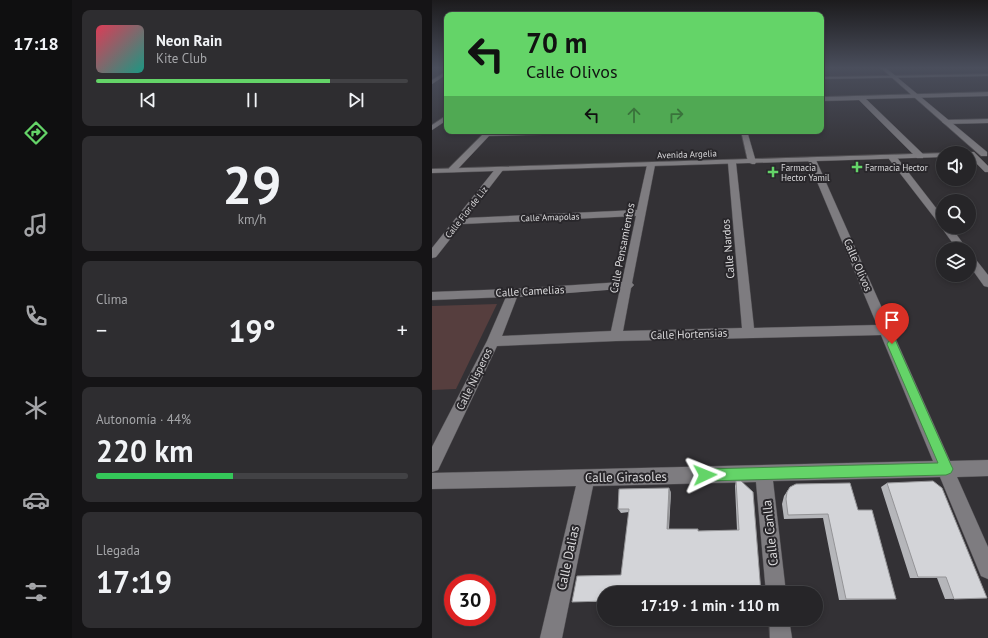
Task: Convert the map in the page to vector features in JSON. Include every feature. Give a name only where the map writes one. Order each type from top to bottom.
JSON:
[{"type":"street","points":[[861,98],[920,156]]},
{"type":"street","points":[[824,99],[867,98]]},
{"type":"street","points":[[917,98],[986,154]]},
{"type":"street","points":[[432,128],[444,119]]},
{"type":"street","points":[[945,122],[988,121]]},
{"type":"street","points":[[452,170],[488,134]]},
{"type":"street","points":[[745,134],[752,162]]},
{"type":"street","name":"Avenida Argelia","points":[[432,171],[732,163],[936,155]]},
{"type":"street","points":[[892,157],[936,214]]},
{"type":"street","points":[[976,159],[988,170]]},
{"type":"street","name":"Calle Olivos","points":[[812,160],[988,569]]},
{"type":"street","name":"Calle Nardos","points":[[732,163],[748,332]]},
{"type":"street","name":"Calle Pensamientos","points":[[616,336],[628,285],[651,165]]},
{"type":"street","name":"Calle Flor de Liz","points":[[432,255],[500,170]]},
{"type":"street","name":"Calle Amapolas","points":[[460,221],[641,213]]},
{"type":"street","points":[[976,267],[988,283]]},
{"type":"street","name":"Calle Camelias","points":[[432,296],[513,293],[628,285]]},
{"type":"street","name":"Calle Nísperos","points":[[432,464],[493,341],[513,293]]},
{"type":"street","name":"Calle Hortensias","points":[[493,341],[748,332],[886,330]]},
{"type":"street","name":"Calle Girasoles","points":[[432,481],[988,468]]},
{"type":"street","name":"Calle Canlla","points":[[764,474],[775,586]]},
{"type":"street","name":"Calle Dalias","points":[[551,638],[586,478]]},
{"type":"street","points":[[780,626],[781,638]]},
{"type":"shaded area","points":[[497,304],[456,389],[432,390],[432,306]]},
{"type":"building","points":[[736,481],[741,481],[753,492],[760,586],[597,586],[597,601],[572,602],[577,576],[621,575],[629,509],[618,509],[619,489],[669,488],[667,529],[698,529],[698,531],[739,530]]},
{"type":"building","points":[[933,481],[942,488],[987,598],[954,599],[946,577],[918,577],[887,483]]},
{"type":"building","points":[[850,483],[858,510],[872,510],[896,599],[846,599],[828,514],[788,515],[786,499],[787,492],[790,487],[796,484]]},
{"type":"place","name":"Farmacia Hector","points":[[857,167]]},
{"type":"place","name":"Farmacia Hector Yamil","points":[[773,172]]},
{"type":"route","points":[[705,475],[946,469],[892,344]]}]
